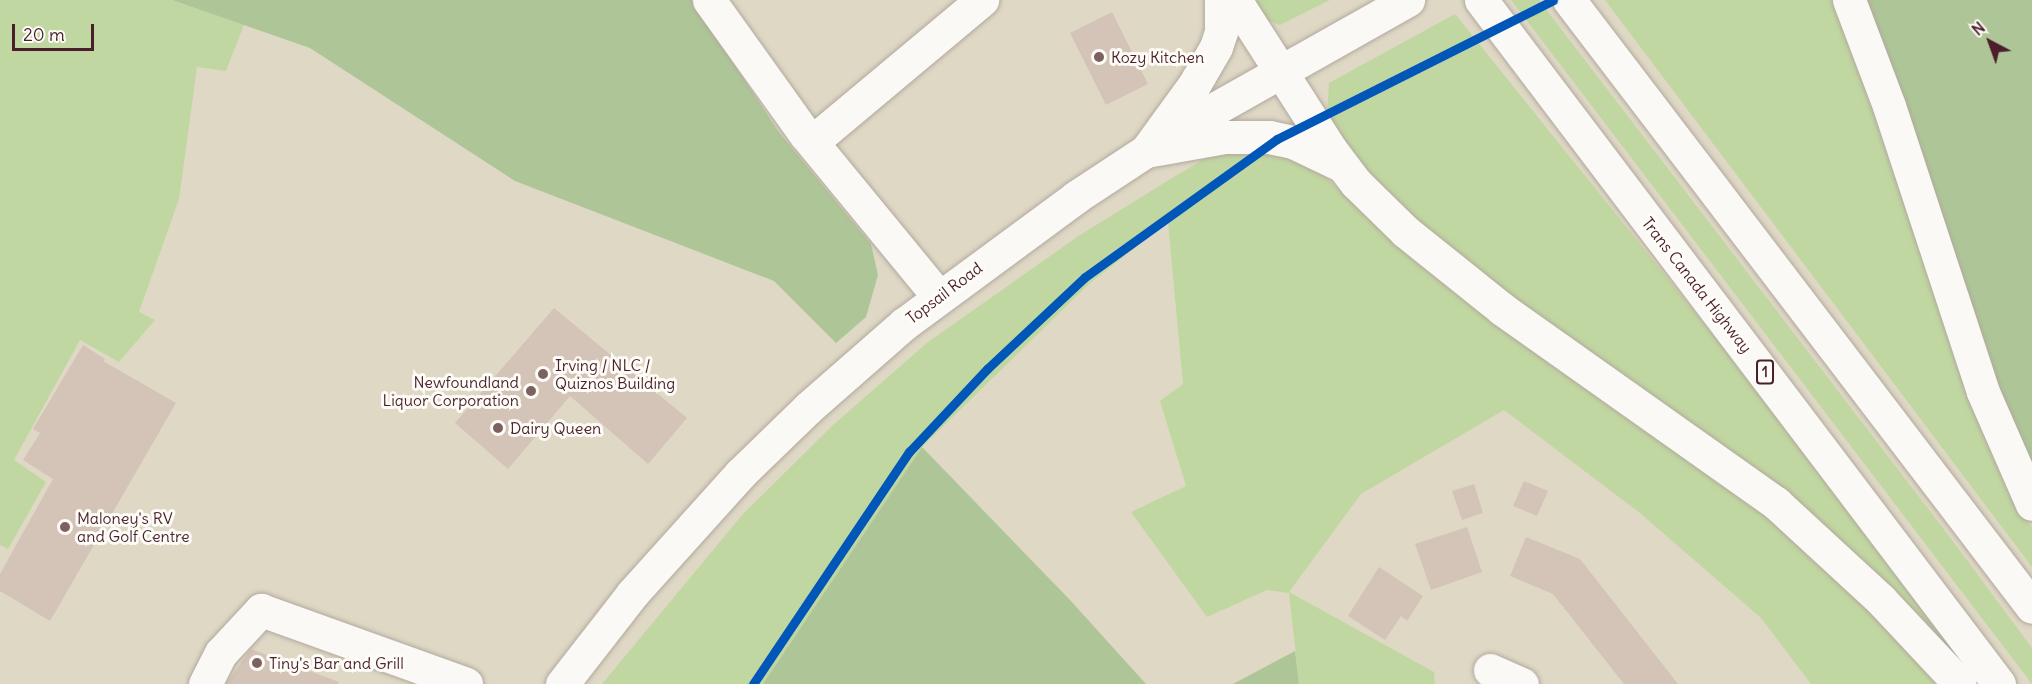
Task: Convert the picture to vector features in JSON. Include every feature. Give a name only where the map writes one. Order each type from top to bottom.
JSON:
[{"type":"main road","points":[[709,0],[812,142],[938,296]]},
{"type":"main road","points":[[812,142],[982,0]]},
{"type":"main road","points":[[1146,151],[1194,85],[1216,47],[1221,32],[1221,0]]},
{"type":"main road","points":[[1235,0],[1344,167],[1406,232],[1454,272],[1555,348],[1749,482],[1803,526],[1881,600],[1960,684]]},
{"type":"main road","name":"Topsail Road","points":[[562,684],[632,594],[740,474],[872,350],[938,296],[1146,151],[1281,69],[1408,0]]},
{"type":"main road","name":"Trans Canada Highway","points":[[1481,0],[1999,684]]},
{"type":"main road","points":[[1569,0],[2032,607]]},
{"type":"main road","points":[[1849,0],[1889,106],[1983,392],[2032,504]]},
{"type":"main road","points":[[1146,151],[1225,137],[1269,137],[1293,142],[1344,167]]},
{"type":"main road","points":[[205,684],[221,653],[261,610],[466,684]]},
{"type":"main road","points":[[1490,670],[1522,684]]},
{"type":"green space","points":[[0,0],[172,0],[244,25],[226,71],[197,67],[179,199],[139,312],[155,320],[119,362],[80,340],[14,460],[46,482],[8,549],[0,545]]},
{"type":"green space","points":[[172,0],[692,0],[778,131],[871,244],[878,275],[866,317],[836,343],[774,281],[515,181],[310,48]]},
{"type":"green space","points":[[1248,0],[1330,0],[1280,25],[1263,19]]},
{"type":"green space","points":[[1511,0],[1539,0],[1952,540],[2032,648],[2032,684]]},
{"type":"green space","points":[[1605,0],[1836,0],[2006,478],[2032,528],[2032,567]]},
{"type":"green space","points":[[1866,0],[2032,0],[2032,480],[2016,444]]},
{"type":"green space","points":[[1455,14],[1796,438],[1970,672],[1507,300],[1365,178],[1327,114],[1329,83]]},
{"type":"green space","points":[[1259,146],[1316,168],[1412,259],[1476,310],[1770,518],[1862,603],[1936,684],[1811,684],[1761,618],[1640,513],[1504,410],[1361,494],[1289,592],[1434,672],[1435,684],[1299,684],[1289,593],[1267,590],[1207,617],[1131,512],[1186,486],[1160,401],[1183,384],[1168,222],[1090,283],[922,447],[763,684],[602,684],[743,514],[833,425],[928,342],[1080,235],[1172,178],[1211,155]]},
{"type":"green space","points":[[922,447],[1070,600],[1146,684],[763,684]]},
{"type":"green space","points":[[1295,651],[1299,684],[1233,684]]},
{"type":"building","points":[[1112,12],[1148,84],[1106,105],[1070,33]]},
{"type":"building","name":"Irving / NLC / Quiznos Building","points":[[554,308],[687,418],[648,464],[570,396],[508,469],[455,423]]},
{"type":"building","name":"Maloney's RV and Golf Centre","points":[[83,345],[105,359],[103,361],[176,403],[50,621],[0,591],[0,574],[53,479],[23,460],[40,433],[33,429]]},
{"type":"building","points":[[1524,481],[1548,491],[1537,516],[1513,506]]},
{"type":"building","points":[[1474,484],[1483,513],[1462,520],[1452,491]]},
{"type":"building","points":[[1467,527],[1482,572],[1431,590],[1415,544]]},
{"type":"building","points":[[1526,537],[1580,559],[1678,684],[1624,684],[1553,594],[1510,576]]},
{"type":"building","points":[[1379,567],[1423,596],[1407,621],[1401,616],[1385,640],[1348,616]]},
{"type":"building","name":"Tiny's Bar and Grill","points":[[251,649],[339,682],[338,684],[226,684]]},
{"type":"cycle path","points":[[753,684],[909,452],[987,369],[1085,277],[1277,139],[1553,0]]},
{"type":"place","name":"Kozy Kitchen","points":[[1099,57]]},
{"type":"place","name":"Irving / NLC / Quiznos Building","points":[[543,374]]},
{"type":"place","name":"Newfoundland Liquor Corporation","points":[[531,391]]},
{"type":"place","name":"Dairy Queen","points":[[498,428]]},
{"type":"place","name":"Maloney's RV and Golf Centre","points":[[65,527]]},
{"type":"place","name":"Tiny's Bar and Grill","points":[[257,663]]}]
